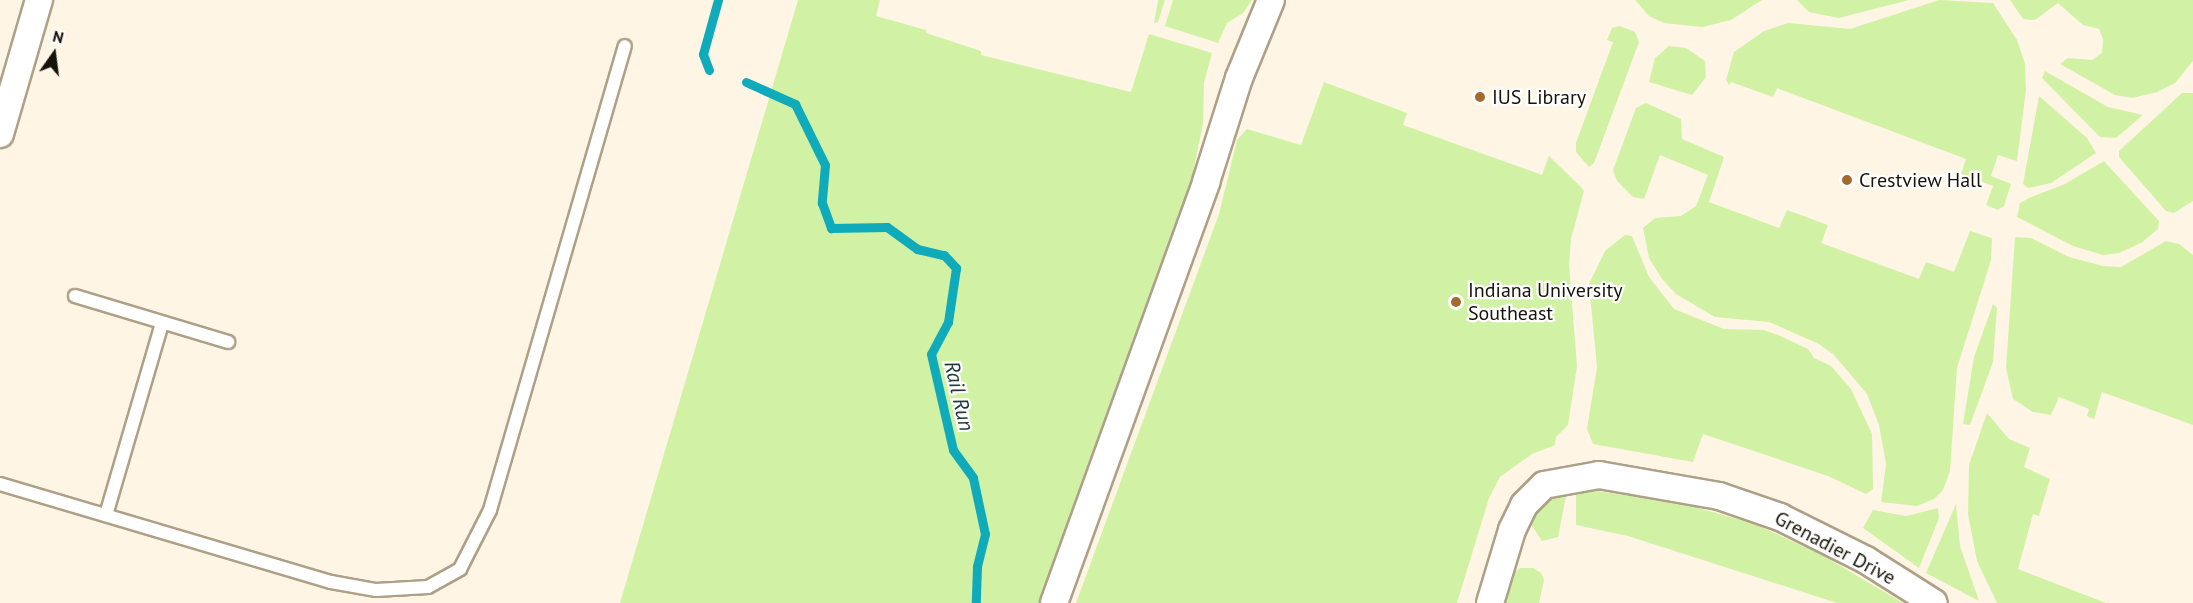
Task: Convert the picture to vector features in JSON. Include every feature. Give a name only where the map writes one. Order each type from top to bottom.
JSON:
[{"type":"street","points":[[0,134],[39,0]]},
{"type":"street","points":[[1054,603],[1206,182],[1239,78],[1270,0]]},
{"type":"street","name":"Grenadier Drive","points":[[1490,603],[1512,530],[1524,505],[1544,485],[1599,475],[1719,496],[1780,517],[1866,560],[1934,603]]},
{"type":"lane","points":[[0,484],[331,582],[376,590],[428,587],[460,569],[490,510],[625,46]]},
{"type":"lane","points":[[75,296],[228,342]]},
{"type":"lane","points":[[106,515],[162,323]]},
{"type":"green space","points":[[798,0],[880,0],[876,16],[926,30],[926,33],[981,51],[981,55],[1131,92],[1149,34],[1212,53],[1204,83],[1203,124],[1191,182],[1042,603],[620,603]]},
{"type":"green space","points":[[1158,0],[1165,0],[1158,22],[1154,23]]},
{"type":"green space","points":[[1173,0],[1252,0],[1243,13],[1227,23],[1218,43],[1165,26]]},
{"type":"green space","points":[[1635,0],[1762,0],[1731,20],[1702,27],[1664,23],[1649,16]]},
{"type":"green space","points":[[1797,0],[1909,0],[1839,18],[1809,12]]},
{"type":"green space","points":[[1939,0],[1993,3],[2017,40],[2025,64],[2026,90],[2017,161],[1998,155],[1991,176],[2011,184],[2004,206],[1998,210],[1986,205],[1993,186],[1961,174],[1966,159],[1777,88],[1773,97],[1731,82],[1729,85],[1726,80],[1734,52],[1764,31],[1788,23],[1850,29]]},
{"type":"green space","points":[[2010,0],[2193,0],[2193,61],[2175,83],[2157,92],[2132,98],[2115,95],[2060,64],[2068,58],[2092,60],[2102,53],[2103,39],[2099,29],[2083,25],[2058,3],[2035,20],[2023,19]]},
{"type":"green space","points":[[1620,26],[1635,32],[1639,42],[1594,163],[1589,167],[1576,152],[1576,143],[1613,42],[1607,40],[1612,28]]},
{"type":"green space","points":[[1669,46],[1686,48],[1705,61],[1706,77],[1692,95],[1649,82],[1655,58]]},
{"type":"green space","points":[[2045,71],[2108,107],[2143,115],[2116,138],[2100,137],[2042,78]]},
{"type":"green space","points":[[1324,82],[1407,113],[1403,125],[1542,175],[1549,156],[1584,191],[1571,239],[1569,265],[1577,366],[1568,425],[1556,437],[1555,445],[1532,454],[1500,477],[1489,498],[1457,603],[1076,603],[1219,214],[1237,140],[1247,129],[1301,145]]},
{"type":"green space","points":[[2182,93],[2193,93],[2193,201],[2174,213],[2166,211],[2119,157],[2119,151]]},
{"type":"green space","points":[[2039,96],[2087,138],[2096,153],[2051,183],[2028,188],[2023,184]]},
{"type":"green space","points":[[1646,103],[1681,119],[1682,139],[1724,157],[1709,202],[1779,228],[1787,210],[1828,225],[1821,243],[1919,279],[1926,262],[1954,272],[1970,231],[1992,238],[1991,260],[1957,368],[1950,471],[1943,490],[1934,499],[1917,506],[1881,502],[1886,464],[1879,425],[1867,394],[1834,355],[1819,344],[1769,322],[1715,317],[1676,294],[1662,279],[1649,258],[1643,228],[1655,218],[1681,216],[1696,206],[1708,175],[1660,155],[1644,199],[1633,197],[1617,181],[1613,170],[1636,108]]},
{"type":"green space","points":[[2104,161],[2159,221],[2158,229],[2141,243],[2119,253],[2103,255],[2073,246],[2017,217],[2020,203],[2065,184]]},
{"type":"green space","points":[[1625,235],[1632,236],[1649,277],[1674,309],[1724,329],[1764,330],[1778,335],[1808,349],[1814,358],[1831,366],[1851,389],[1872,434],[1873,489],[1866,494],[1828,476],[1703,434],[1693,462],[1593,444],[1587,429],[1597,367],[1589,284],[1605,251]]},
{"type":"green space","points":[[2015,237],[2031,238],[2069,257],[2103,266],[2121,267],[2166,241],[2179,244],[2193,255],[2193,425],[2102,392],[2094,419],[2087,416],[2089,409],[2059,397],[2051,415],[2033,412],[2013,399],[2006,368]]},
{"type":"green space","points":[[1993,304],[1997,308],[1993,362],[1970,425],[1963,424],[1974,357]]},
{"type":"green space","points":[[1987,413],[2009,439],[2030,448],[2024,467],[2050,479],[2039,516],[2033,514],[2018,569],[2106,603],[1997,603],[1977,561],[1968,514],[1969,465]]},
{"type":"green space","points":[[1576,488],[1681,503],[1755,524],[1822,555],[1903,603],[1837,603],[1628,536],[1576,525]]},
{"type":"green space","points":[[1567,491],[1558,537],[1542,541],[1530,523],[1539,503]]},
{"type":"green space","points":[[1956,504],[1960,546],[1979,601],[1926,573]]},
{"type":"green space","points":[[1938,508],[1939,518],[1919,568],[1863,528],[1873,510],[1906,516]]},
{"type":"green space","points":[[1520,568],[1533,568],[1541,573],[1544,580],[1539,603],[1505,603],[1513,574]]},
{"type":"waterway","name":"Rail Run","points":[[709,70],[703,54],[718,0]]},
{"type":"waterway","name":"Rail Run","points":[[746,82],[795,104],[825,165],[822,203],[831,228],[887,227],[917,249],[944,255],[956,268],[948,322],[931,354],[953,450],[973,478],[985,534],[977,567],[976,603]]},
{"type":"place","name":"IUS Library","points":[[1480,97]]},
{"type":"place","name":"Crestview Hall","points":[[1847,180]]},
{"type":"place","name":"Indiana University Southeast","points":[[1456,302]]}]
